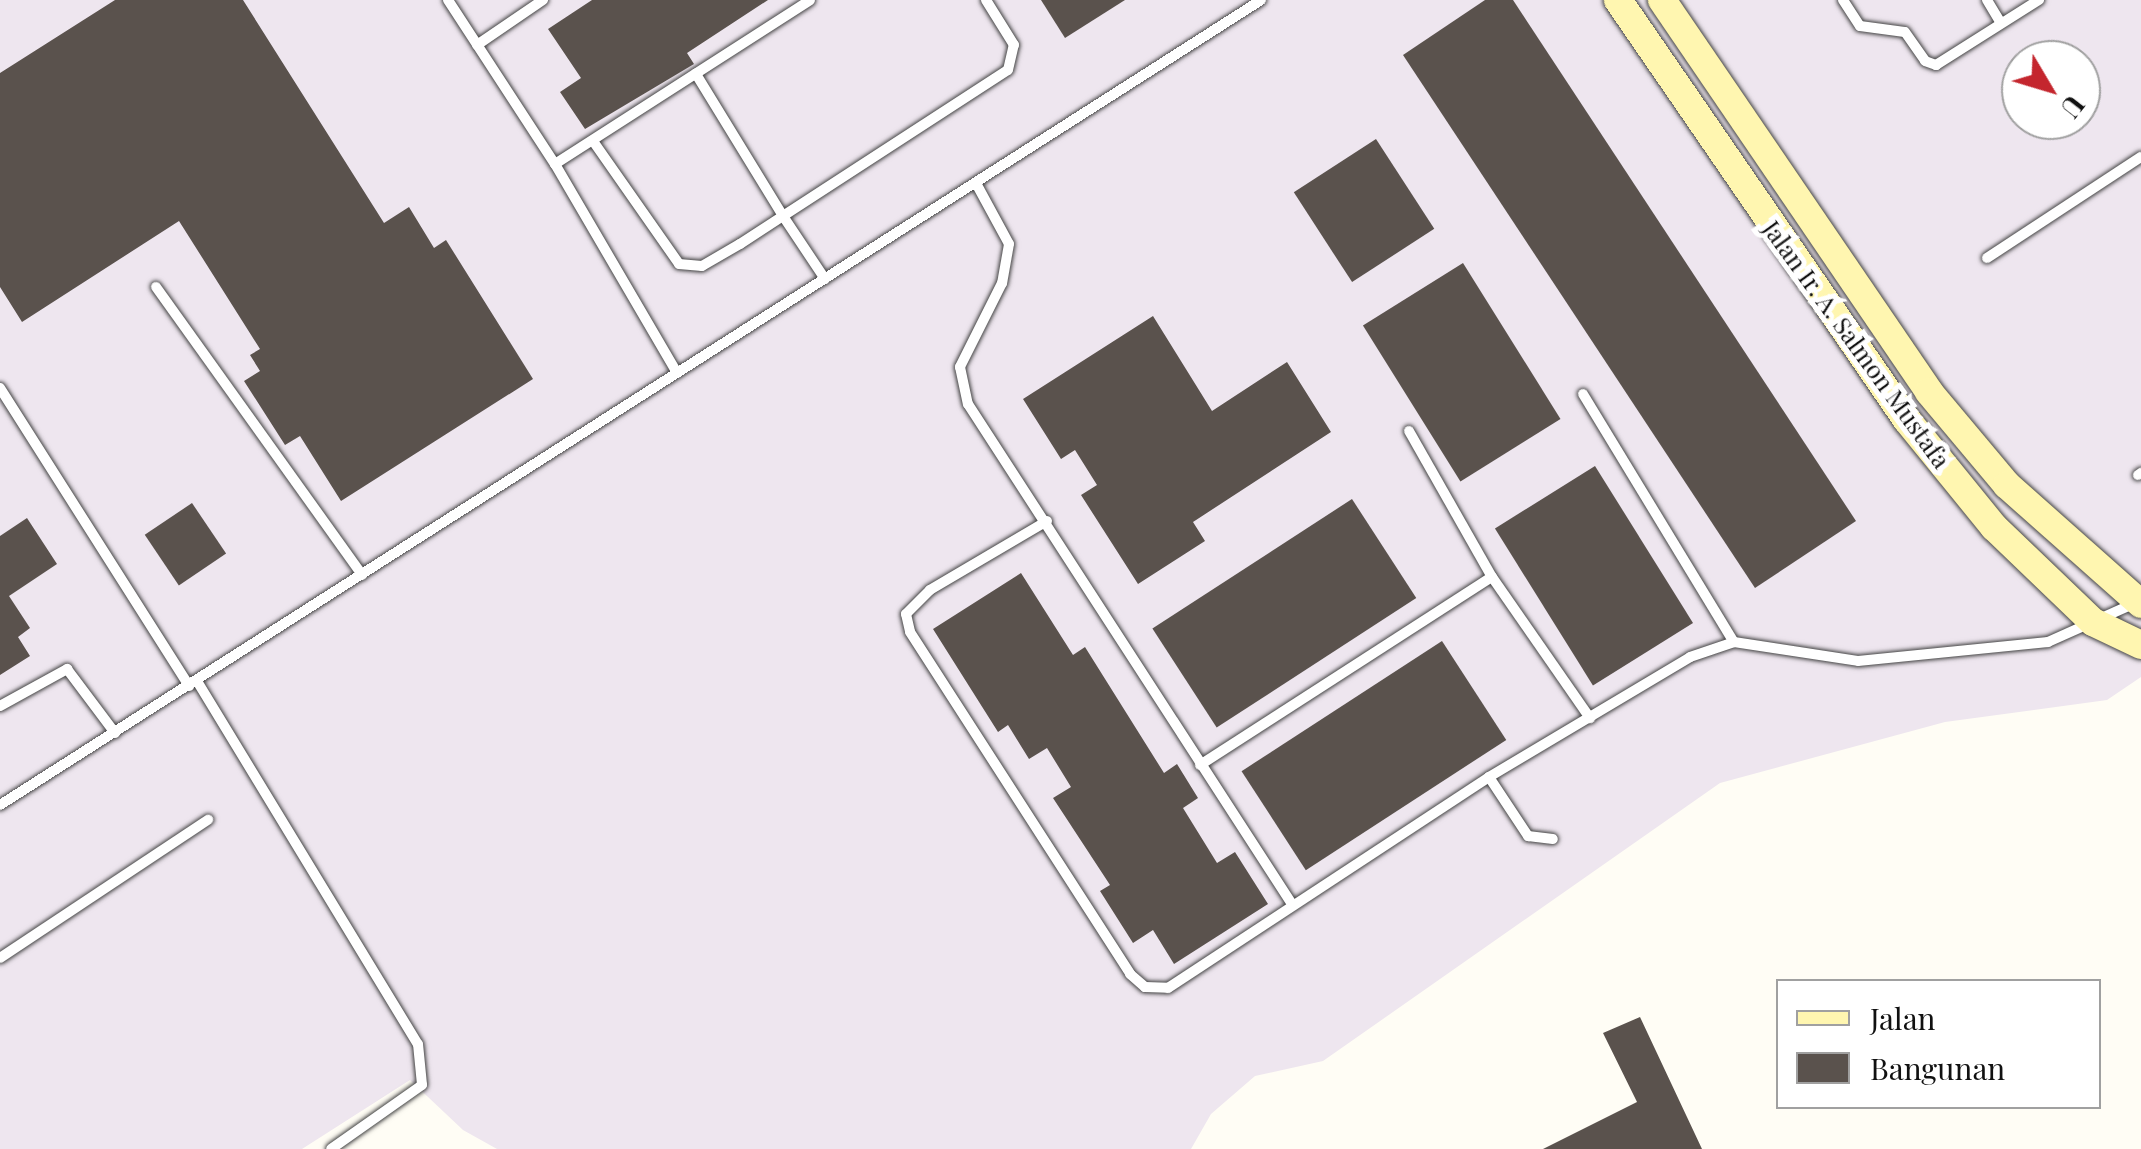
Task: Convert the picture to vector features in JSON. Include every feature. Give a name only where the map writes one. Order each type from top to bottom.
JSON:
[{"type":"street","name":"Jalan Ir. A. Salmon Mustafa","points":[[1618,0],[1907,420],[1994,527],[2093,622],[2141,645]]},
{"type":"street","name":"Jalan Ir. A. Salmon Mustafa","points":[[1662,0],[1928,392],[2007,484],[2138,604]]},
{"type":"lane","points":[[448,0],[556,164],[677,372]]},
{"type":"lane","points":[[477,46],[543,0]]},
{"type":"lane","points":[[556,164],[810,0]]},
{"type":"lane","points":[[593,141],[679,264],[702,266],[1008,70],[1014,45],[986,0]]},
{"type":"lane","points":[[0,806],[1261,0]]},
{"type":"lane","points":[[1842,0],[1860,26],[1904,32],[1931,64],[2038,0]]},
{"type":"lane","points":[[1987,0],[2002,24]]},
{"type":"lane","points":[[696,74],[825,279]]},
{"type":"lane","points":[[1987,258],[2141,157]]},
{"type":"lane","points":[[976,184],[1004,227],[1008,264],[964,352],[963,393],[1292,904]]},
{"type":"lane","points":[[156,287],[362,576]]},
{"type":"lane","points":[[0,388],[193,684],[418,1044],[422,1085],[331,1149]]},
{"type":"lane","points":[[1583,394],[1734,642]]},
{"type":"lane","points":[[1409,431],[1492,577],[1590,718]]},
{"type":"lane","points":[[1047,521],[930,590],[906,614],[910,632],[1145,987],[1168,988],[1489,777],[1690,657],[1734,642],[1887,661],[2048,642],[2138,604]]},
{"type":"lane","points":[[1200,764],[1492,577]]},
{"type":"lane","points":[[0,706],[67,668],[116,732]]},
{"type":"lane","points":[[1489,777],[1528,836],[1553,840]]},
{"type":"lane","points":[[0,958],[208,820]]},
{"type":"shaded area","points":[[0,0],[2141,0],[2141,677],[2107,700],[1945,722],[1720,783],[1323,1061],[1255,1076],[1211,1114],[1191,1149],[497,1149],[463,1130],[410,1080],[302,1149],[0,1149]]},
{"type":"building","points":[[115,0],[243,0],[384,223],[409,207],[434,248],[446,240],[533,379],[341,501],[300,436],[285,445],[244,381],[260,371],[250,355],[260,349],[179,221],[22,322],[0,287],[0,73]]},
{"type":"building","points":[[592,0],[768,0],[687,53],[694,64],[585,129],[560,92],[581,78],[548,29]]},
{"type":"building","points":[[1041,0],[1125,0],[1065,38]]},
{"type":"building","points":[[1485,0],[1513,0],[1856,521],[1755,588],[1403,55]]},
{"type":"building","points":[[1376,139],[1434,229],[1352,282],[1294,192]]},
{"type":"building","points":[[1463,263],[1561,419],[1460,482],[1363,326]]},
{"type":"building","points":[[1153,316],[1212,411],[1287,362],[1331,432],[1193,522],[1205,541],[1138,584],[1081,495],[1097,485],[1075,450],[1061,459],[1023,399]]},
{"type":"building","points":[[1595,466],[1693,623],[1593,685],[1495,529]]},
{"type":"building","points":[[1352,499],[1416,598],[1217,728],[1152,629]]},
{"type":"building","points":[[192,503],[226,554],[179,585],[145,535]]},
{"type":"building","points":[[27,518],[57,564],[9,596],[30,628],[18,637],[30,656],[0,675],[0,536]]},
{"type":"building","points":[[1021,573],[1073,655],[1085,647],[1164,773],[1177,764],[1198,798],[1183,808],[1217,863],[1235,852],[1268,904],[1174,964],[1153,930],[1133,943],[1100,891],[1110,885],[1053,798],[1071,787],[1047,748],[1029,759],[1008,725],[998,732],[933,629]]},
{"type":"building","points":[[1442,641],[1506,740],[1306,870],[1242,771]]},
{"type":"building","points":[[1640,1017],[1702,1149],[1543,1149],[1637,1102],[1603,1033]]}]
